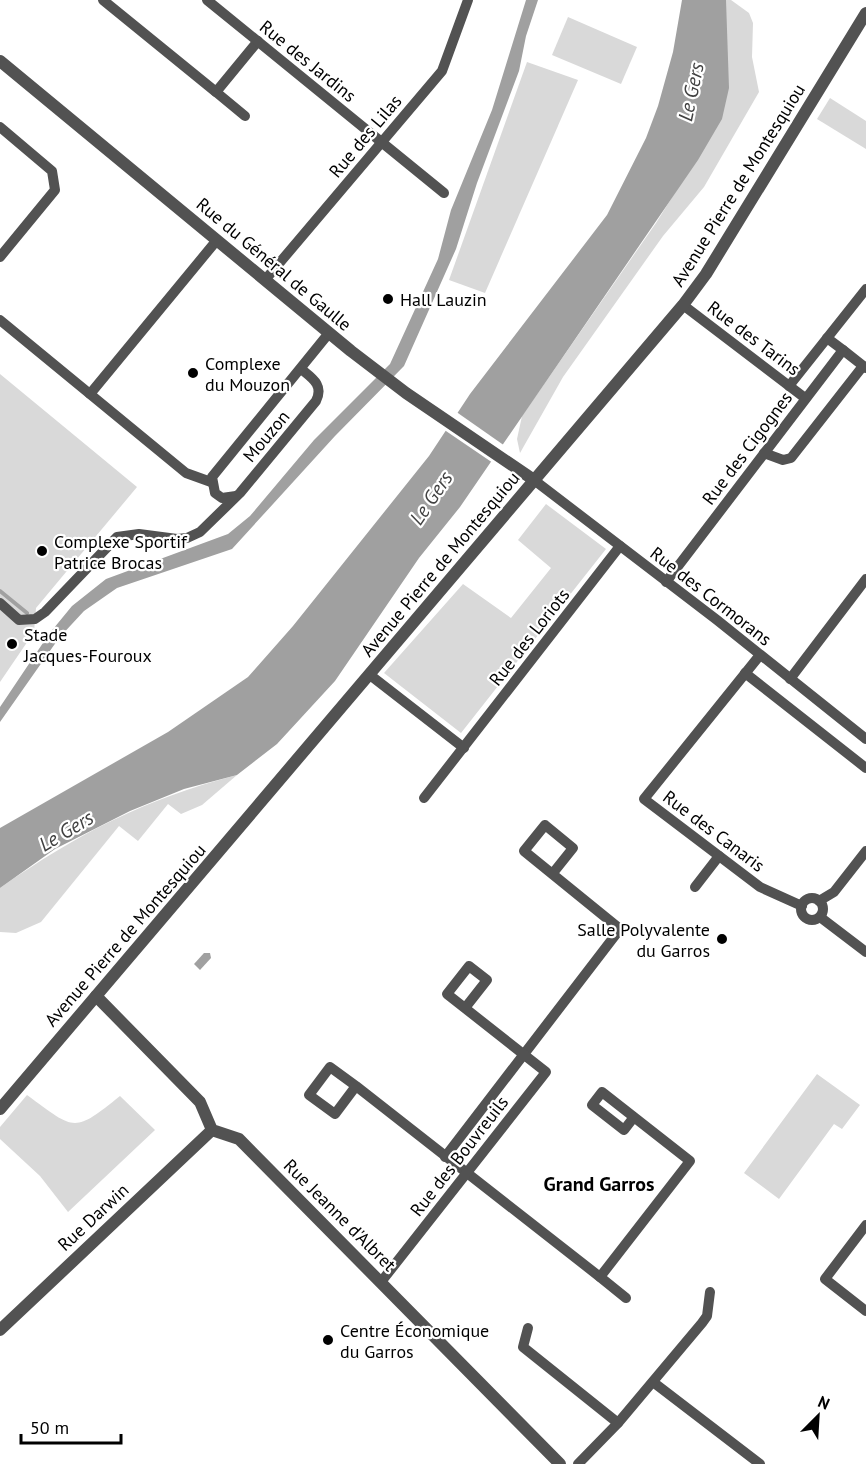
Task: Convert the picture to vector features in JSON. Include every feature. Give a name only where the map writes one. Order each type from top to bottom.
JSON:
[{"type":"street","points":[[103,0],[245,116]]},
{"type":"street","name":"Rue des Jardins","points":[[207,0],[444,193]]},
{"type":"street","name":"Rue des Lilas","points":[[265,280],[442,70],[468,0]]},
{"type":"street","name":"Avenue Pierre de Montesquiou","points":[[0,1109],[683,305],[706,274],[866,13]]},
{"type":"street","points":[[216,92],[258,41]]},
{"type":"street","name":"Rue du Général de Gaulle","points":[[0,61],[329,333],[399,388],[534,480]]},
{"type":"street","points":[[0,127],[52,171],[56,183],[55,190],[0,257]]},
{"type":"street","points":[[90,394],[217,240]]},
{"type":"street","name":"Rue des Cigognes","points":[[789,386],[866,289]]},
{"type":"street","name":"Rue des Tarins","points":[[683,305],[805,398]]},
{"type":"street","points":[[0,320],[186,473],[211,482],[215,493],[222,498],[236,496]]},
{"type":"street","name":"Mouzon","points":[[211,482],[215,472],[329,333]]},
{"type":"street","points":[[764,453],[783,460],[791,458],[864,367],[827,338]]},
{"type":"street","name":"Rue des Cigognes","points":[[666,582],[843,350]]},
{"type":"street","name":"Mouzon","points":[[236,496],[316,401],[320,391],[318,385],[301,369]]},
{"type":"street","name":"Rue des Cormorans","points":[[534,480],[866,739]]},
{"type":"street","points":[[0,603],[19,620],[35,619],[45,612],[108,543],[117,537],[139,534],[187,538],[200,532],[236,496]]},
{"type":"street","name":"Rue des Loriots","points":[[424,798],[620,546]]},
{"type":"street","points":[[790,679],[866,579]]},
{"type":"street","name":"Rue des Canaris","points":[[760,655],[644,799],[760,886],[801,906]]},
{"type":"street","points":[[745,673],[866,768]]},
{"type":"street","points":[[370,675],[464,748]]},
{"type":"street","name":"Rue des Bouvreuils","points":[[445,1156],[620,929],[524,851],[545,825],[573,848],[553,873]]},
{"type":"street","points":[[820,917],[808,920],[802,914],[801,906],[807,899],[819,901],[834,892],[866,851]]},
{"type":"street","points":[[695,887],[719,855]]},
{"type":"street","points":[[819,901],[823,909],[820,917]]},
{"type":"street","points":[[820,917],[866,952]]},
{"type":"street","points":[[96,996],[200,1102],[213,1130]]},
{"type":"street","points":[[465,1008],[524,1055]]},
{"type":"street","name":"Rue des Bouvreuils","points":[[381,1282],[546,1072],[524,1055]]},
{"type":"street","points":[[356,1086],[335,1114],[309,1095],[330,1067],[356,1086],[626,1298]]},
{"type":"street","points":[[600,1277],[690,1161],[634,1117]]},
{"type":"street","name":"Rue Jeanne d'Albret","points":[[213,1130],[238,1139],[560,1464]]},
{"type":"street","name":"Rue Darwin","points":[[0,1330],[213,1130]]},
{"type":"street","points":[[866,1225],[825,1279],[866,1311]]},
{"type":"street","points":[[578,1464],[618,1423],[707,1316],[710,1292]]},
{"type":"street","points":[[528,1328],[523,1347],[618,1423]]},
{"type":"street","points":[[653,1382],[760,1464]]},
{"type":"shaded area","points":[[726,0],[731,0],[749,13],[753,23],[752,57],[759,92],[704,187],[663,236],[563,377],[520,453],[517,439],[522,416],[656,223],[721,119]]},
{"type":"shaded area","points":[[568,17],[637,47],[621,84],[552,55]]},
{"type":"shaded area","points":[[527,62],[578,80],[485,293],[449,280]]},
{"type":"shaded area","points":[[830,98],[866,121],[866,149],[817,119]]},
{"type":"shaded area","name":"Complexe Sportif Patrice Brocas","points":[[0,374],[137,487],[36,608],[34,632],[0,682]]},
{"type":"shaded area","points":[[546,504],[606,549],[461,733],[384,673],[463,584],[511,618],[551,568],[518,540]]},
{"type":"shaded area","points":[[237,775],[202,805],[181,814],[168,804],[138,841],[119,826],[41,922],[16,933],[0,932],[0,888],[57,851],[113,820],[172,795]]},
{"type":"shaded area","points":[[817,1074],[860,1105],[842,1129],[834,1124],[779,1199],[744,1173]]},
{"type":"shaded area","points":[[27,1095],[65,1121],[74,1123],[83,1122],[92,1117],[120,1096],[155,1130],[68,1212],[40,1176],[0,1139],[0,1127]]},
{"type":"water","points":[[526,0],[538,0],[526,36],[519,71],[477,183],[456,249],[404,366],[335,436],[232,549],[117,588],[84,611],[59,638],[0,722],[0,707],[49,634],[72,606],[106,579],[228,534],[250,516],[314,440],[390,364],[438,259],[451,210],[492,110]]},
{"type":"water","name":"Le Gers","points":[[682,0],[726,0],[729,88],[722,119],[698,160],[460,507],[419,558],[335,681],[277,744],[237,775],[184,789],[130,811],[55,849],[0,888],[0,828],[168,732],[248,677],[293,626],[429,456],[470,394],[607,215],[646,138],[658,106],[673,52]]},
{"type":"water","points":[[204,953],[210,953],[211,958],[200,970],[194,964]]},
{"type":"pier","points":[[455,411],[505,446],[493,463],[443,429]]},
{"type":"waterway","points":[[0,591],[27,613]]},
{"type":"place","name":"Hall Lauzin","points":[[388,299]]},
{"type":"place","name":"Complexe du Mouzon","points":[[193,373]]},
{"type":"place","name":"Complexe Sportif Patrice Brocas","points":[[42,551]]},
{"type":"place","name":"Stade Jacques-Fouroux","points":[[12,644]]},
{"type":"place","name":"Salle Polyvalente du Garros","points":[[722,939]]},
{"type":"place","name":"Centre Économique du Garros","points":[[328,1340]]},
{"type":"district","name":"Grand Garros","points":[[599,1184]]}]
